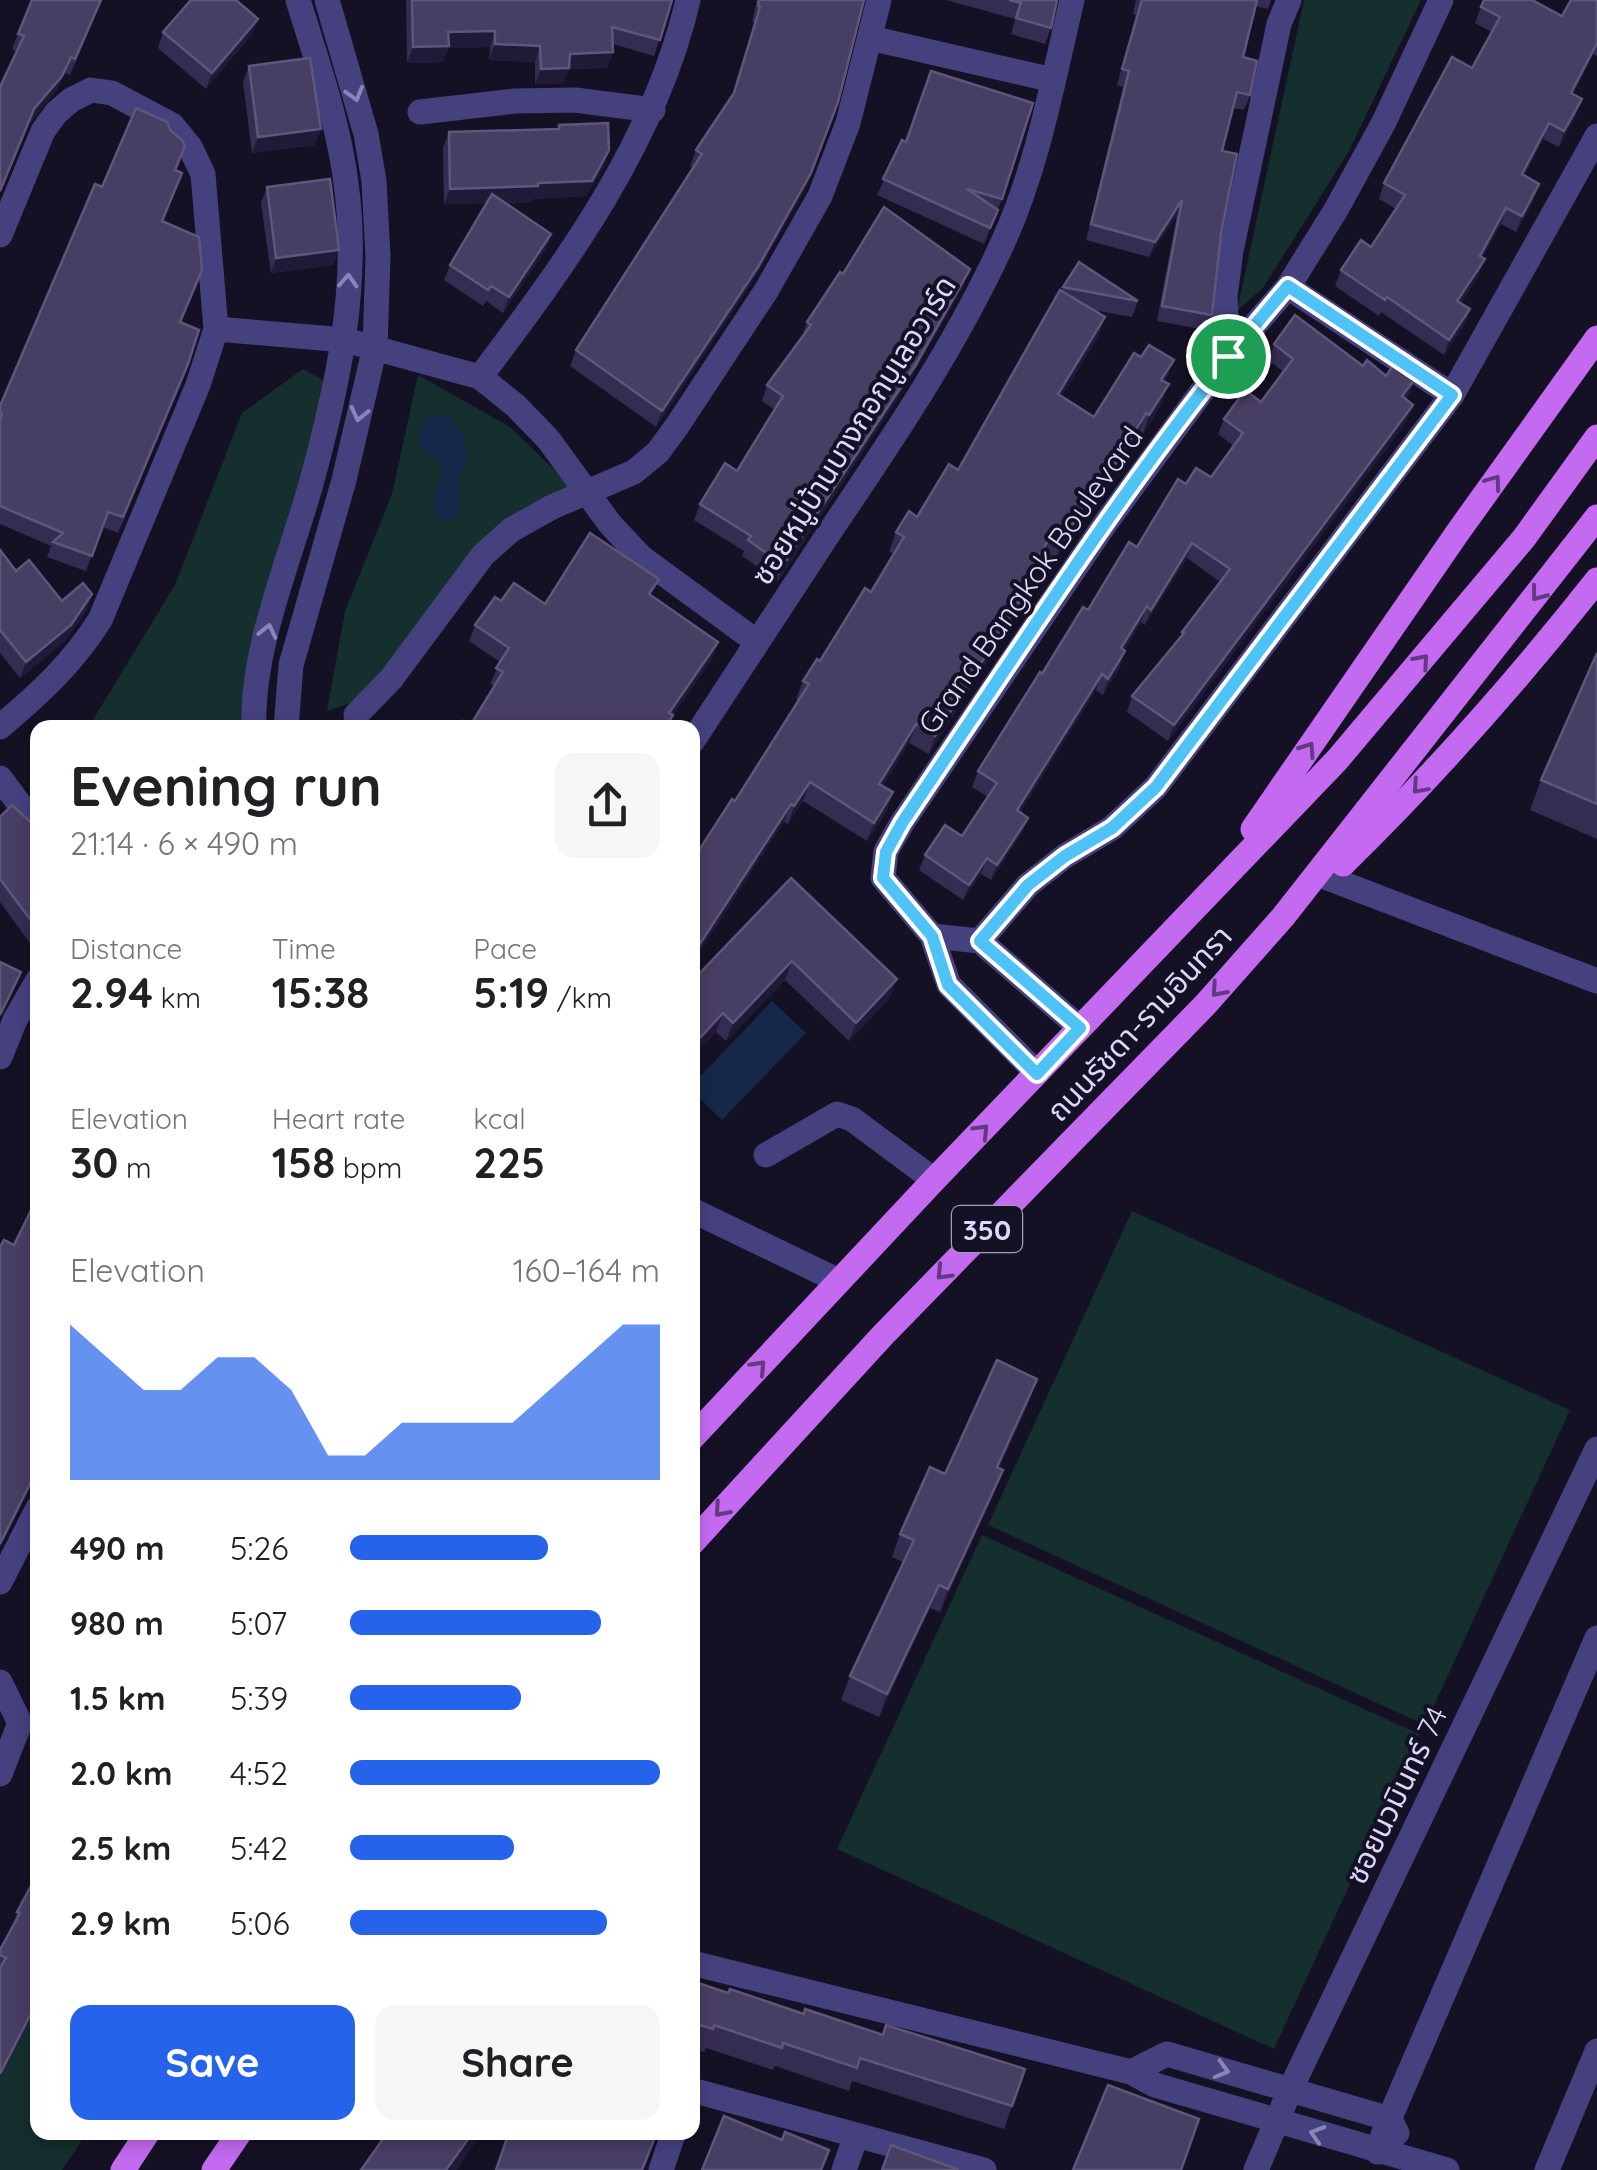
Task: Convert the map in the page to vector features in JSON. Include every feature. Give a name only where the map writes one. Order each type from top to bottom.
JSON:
[{"type":"main road","points":[[1214,887],[1458,532],[1597,338]]},
{"type":"main road","name":"ถนนรัชดา-รามอินทรา","points":[[700,1430],[1337,760],[1524,538],[1597,437]]},
{"type":"main road","name":"ถนนรัชดา-รามอินทรา","points":[[700,1534],[883,1336],[1205,1005],[1283,917],[1597,517]]},
{"type":"main road","points":[[1283,917],[1404,804],[1597,580]]},
{"type":"main road","points":[[123,2170],[143,2140]]},
{"type":"main road","points":[[214,2170],[235,2140]]},
{"type":"street","points":[[287,720],[291,665],[344,480],[375,348],[378,258],[374,181],[366,134],[327,0]]},
{"type":"street","points":[[480,377],[614,183],[653,110],[672,62],[688,0]]},
{"type":"street","points":[[356,716],[391,680],[483,556],[511,530],[552,507],[634,472],[658,452],[766,291],[820,196],[848,124],[879,0]]},
{"type":"street","name":"ซอยหมู่บ้านบางกอกบูเลอวาร์ด","points":[[700,730],[888,446],[978,293],[1006,237],[1019,200],[1072,0]]},
{"type":"street","points":[[1228,356],[1225,296],[1231,251],[1279,24],[1288,0]]},
{"type":"street","name":"Grand Bangkok Boulevard","points":[[1037,1074],[948,985],[932,936],[883,878],[886,852],[1062,586],[1228,356],[1288,286],[1384,122],[1441,0]]},
{"type":"street","points":[[255,720],[260,668],[345,340],[350,235],[347,189],[335,125],[299,4]]},
{"type":"street","points":[[870,38],[1052,80]]},
{"type":"street","points":[[0,235],[44,131],[56,113],[70,100],[91,90],[112,93],[172,125],[190,146],[202,174],[216,328],[198,385],[100,620],[54,682],[0,727]]},
{"type":"street","points":[[420,112],[515,101],[575,100],[653,110]]},
{"type":"street","points":[[980,941],[1028,885],[1065,856],[1112,828],[1156,787],[1452,395],[1597,136]]},
{"type":"street","points":[[1288,286],[1452,395]]},
{"type":"street","points":[[216,328],[345,340],[480,377],[548,439],[610,524],[641,557],[757,642]]},
{"type":"street","points":[[0,778],[30,818]]},
{"type":"street","points":[[1328,878],[1597,981]]},
{"type":"street","points":[[932,936],[980,941],[1080,1028]]},
{"type":"street","points":[[0,1057],[30,994]]},
{"type":"street","points":[[766,1155],[836,1114],[852,1119],[934,1180]]},
{"type":"street","points":[[700,1214],[840,1281]]},
{"type":"street","name":"ซอยนวมินทร์ 74","points":[[1256,2170],[1290,2090],[1597,1449]]},
{"type":"street","points":[[0,1582],[30,1524]]},
{"type":"street","points":[[1378,2152],[1597,1638]]},
{"type":"street","points":[[0,1682],[29,1720],[0,1774]]},
{"type":"street","points":[[700,1965],[1131,2072],[1155,2085],[1447,2170]]},
{"type":"street","points":[[1547,2170],[1597,2051]]},
{"type":"street","points":[[1131,2072],[1167,2054],[1390,2119],[1412,2159]]},
{"type":"street","points":[[700,2092],[984,2170]]},
{"type":"street","points":[[844,2170],[856,2136]]},
{"type":"street","points":[[660,2170],[671,2140]]},
{"type":"green space","points":[[1304,0],[1421,0],[1349,151],[1263,288],[1237,311]]},
{"type":"green space","points":[[303,369],[328,383],[251,720],[93,720],[175,585],[242,413]]},
{"type":"green space","points":[[418,375],[510,427],[576,491],[502,528],[383,679],[351,703],[327,711],[345,611],[392,494]]},
{"type":"green space","points":[[1132,1211],[1570,1410],[1425,1725],[988,1525]]},
{"type":"green space","points":[[982,1535],[1419,1734],[1274,2049],[837,1849]]},
{"type":"green space","points":[[30,2005],[30,2140],[82,2140],[62,2170],[0,2170],[0,2053]]},
{"type":"water","points":[[447,415],[460,431],[467,455],[458,485],[460,512],[452,520],[437,519],[434,497],[443,475],[419,440],[423,420]]},
{"type":"water","points":[[772,1001],[806,1033],[722,1120],[700,1099],[700,1077]]},
{"type":"building","points":[[32,0],[101,0],[75,59],[71,57],[62,76],[34,109],[0,191],[0,87],[24,36],[18,34]]},
{"type":"building","points":[[191,0],[236,0],[258,19],[212,73],[163,32]]},
{"type":"building","points":[[412,0],[672,0],[660,40],[612,27],[613,52],[570,54],[569,68],[541,69],[540,46],[495,44],[495,31],[448,32],[449,46],[413,47]]},
{"type":"building","points":[[759,0],[864,0],[838,102],[811,173],[758,267],[662,411],[576,350],[702,154],[696,150],[734,93]]},
{"type":"building","points":[[1009,0],[1057,0],[1051,28],[1016,18],[1021,3]]},
{"type":"building","points":[[1142,0],[1257,0],[1243,57],[1257,61],[1250,95],[1237,92],[1222,151],[1237,154],[1221,233],[1212,315],[1162,306],[1182,200],[1155,242],[1091,224],[1129,71],[1122,69]]},
{"type":"building","points":[[1484,0],[1532,0],[1562,16],[1571,0],[1597,1],[1597,43],[1571,93],[1582,99],[1564,131],[1549,123],[1522,174],[1539,184],[1522,216],[1506,208],[1480,256],[1485,259],[1457,301],[1470,309],[1449,340],[1341,270],[1361,240],[1371,247],[1405,195],[1384,183],[1452,57],[1472,68],[1500,17],[1481,7]]},
{"type":"building","points":[[310,58],[321,129],[258,137],[249,66]]},
{"type":"building","points":[[931,71],[1033,103],[1002,199],[967,189],[998,210],[990,228],[883,179],[902,140],[906,142]]},
{"type":"building","points":[[136,108],[167,122],[185,146],[175,170],[182,173],[162,221],[199,237],[202,270],[180,322],[199,330],[123,517],[108,512],[92,556],[53,542],[63,533],[0,506],[0,406],[95,184],[102,187]]},
{"type":"building","points":[[608,123],[609,150],[592,181],[450,189],[449,132],[559,129],[559,125]]},
{"type":"building","points":[[330,179],[339,250],[276,258],[267,187]]},
{"type":"building","points":[[492,194],[551,234],[509,297],[491,286],[488,290],[450,265]]},
{"type":"building","points":[[884,207],[970,269],[915,366],[783,565],[748,540],[751,536],[700,504],[725,463],[737,471],[783,396],[767,385],[811,325],[807,322],[840,272],[843,274]]},
{"type":"building","points":[[1079,262],[1138,301],[1063,287]]},
{"type":"building","points":[[1060,290],[1105,317],[1058,394],[1094,417],[1134,353],[1141,357],[1149,345],[1174,360],[1161,380],[1169,384],[1149,415],[1146,413],[1107,478],[1102,475],[1062,542],[1051,536],[1028,574],[1035,578],[935,736],[916,724],[879,784],[893,792],[874,823],[810,782],[794,806],[791,804],[700,944],[700,849],[809,684],[803,681],[817,659],[820,661],[865,588],[871,592],[904,537],[896,532],[909,511],[917,517],[949,464],[958,470]]},
{"type":"building","points":[[1295,315],[1363,366],[1367,360],[1386,376],[1395,363],[1416,378],[1402,396],[1413,405],[1174,725],[1132,696],[1230,569],[1192,543],[1151,610],[1147,606],[1121,648],[1125,651],[1108,679],[1102,674],[1017,810],[1028,818],[997,865],[987,858],[969,885],[925,855],[945,825],[962,836],[997,783],[978,771],[1083,607],[1088,610],[1129,542],[1137,547],[1178,479],[1186,484],[1196,468],[1211,477],[1243,433],[1224,419],[1245,390],[1261,402],[1293,359],[1274,344]]},
{"type":"building","points":[[590,533],[659,579],[649,594],[718,642],[669,713],[673,715],[670,720],[474,720],[503,672],[496,668],[509,648],[475,625],[495,597],[501,601],[514,583],[545,604]]},
{"type":"building","points":[[0,550],[16,571],[29,560],[62,601],[83,583],[92,594],[71,625],[26,662],[0,630]]},
{"type":"building","points":[[1597,653],[1597,804],[1541,780]]},
{"type":"building","points":[[12,805],[30,822],[30,919],[0,879],[0,817]]},
{"type":"building","points":[[791,878],[897,979],[856,1023],[792,961],[733,1023],[723,1013],[701,1037],[700,973]]},
{"type":"building","points":[[0,962],[21,972],[0,1015]]},
{"type":"building","points":[[30,1212],[30,1484],[0,1544],[0,1247],[4,1240],[14,1245]]},
{"type":"building","points":[[997,1360],[1037,1379],[997,1467],[1003,1470],[948,1589],[939,1585],[887,1694],[850,1676],[914,1540],[900,1534],[930,1467],[945,1474]]},
{"type":"building","points":[[30,1888],[30,2016],[0,2074],[0,1968],[6,1958],[0,1950],[20,1913],[17,1912]]},
{"type":"building","points":[[700,1984],[728,1993],[730,1989],[804,2014],[805,2009],[883,2035],[886,2025],[1025,2069],[1012,2106],[860,2058],[857,2068],[783,2043],[782,2048],[714,2025],[713,2029],[700,2025]]},
{"type":"building","points":[[1108,2085],[1199,2119],[1181,2170],[1073,2170]]},
{"type":"building","points":[[724,2116],[782,2140],[785,2132],[829,2150],[821,2170],[702,2170]]},
{"type":"building","points":[[382,2140],[467,2140],[446,2170],[361,2170]]},
{"type":"building","points":[[506,2140],[654,2140],[642,2170],[496,2170]]},
{"type":"building","points":[[891,2145],[959,2170],[882,2170]]},
{"type":"route","points":[[1288,286],[1452,395],[1156,787],[1112,828],[1065,856],[1028,885],[980,941],[1080,1028],[1037,1074],[948,985],[932,936],[883,878],[886,852],[1062,586],[1228,356],[1288,286]]}]
